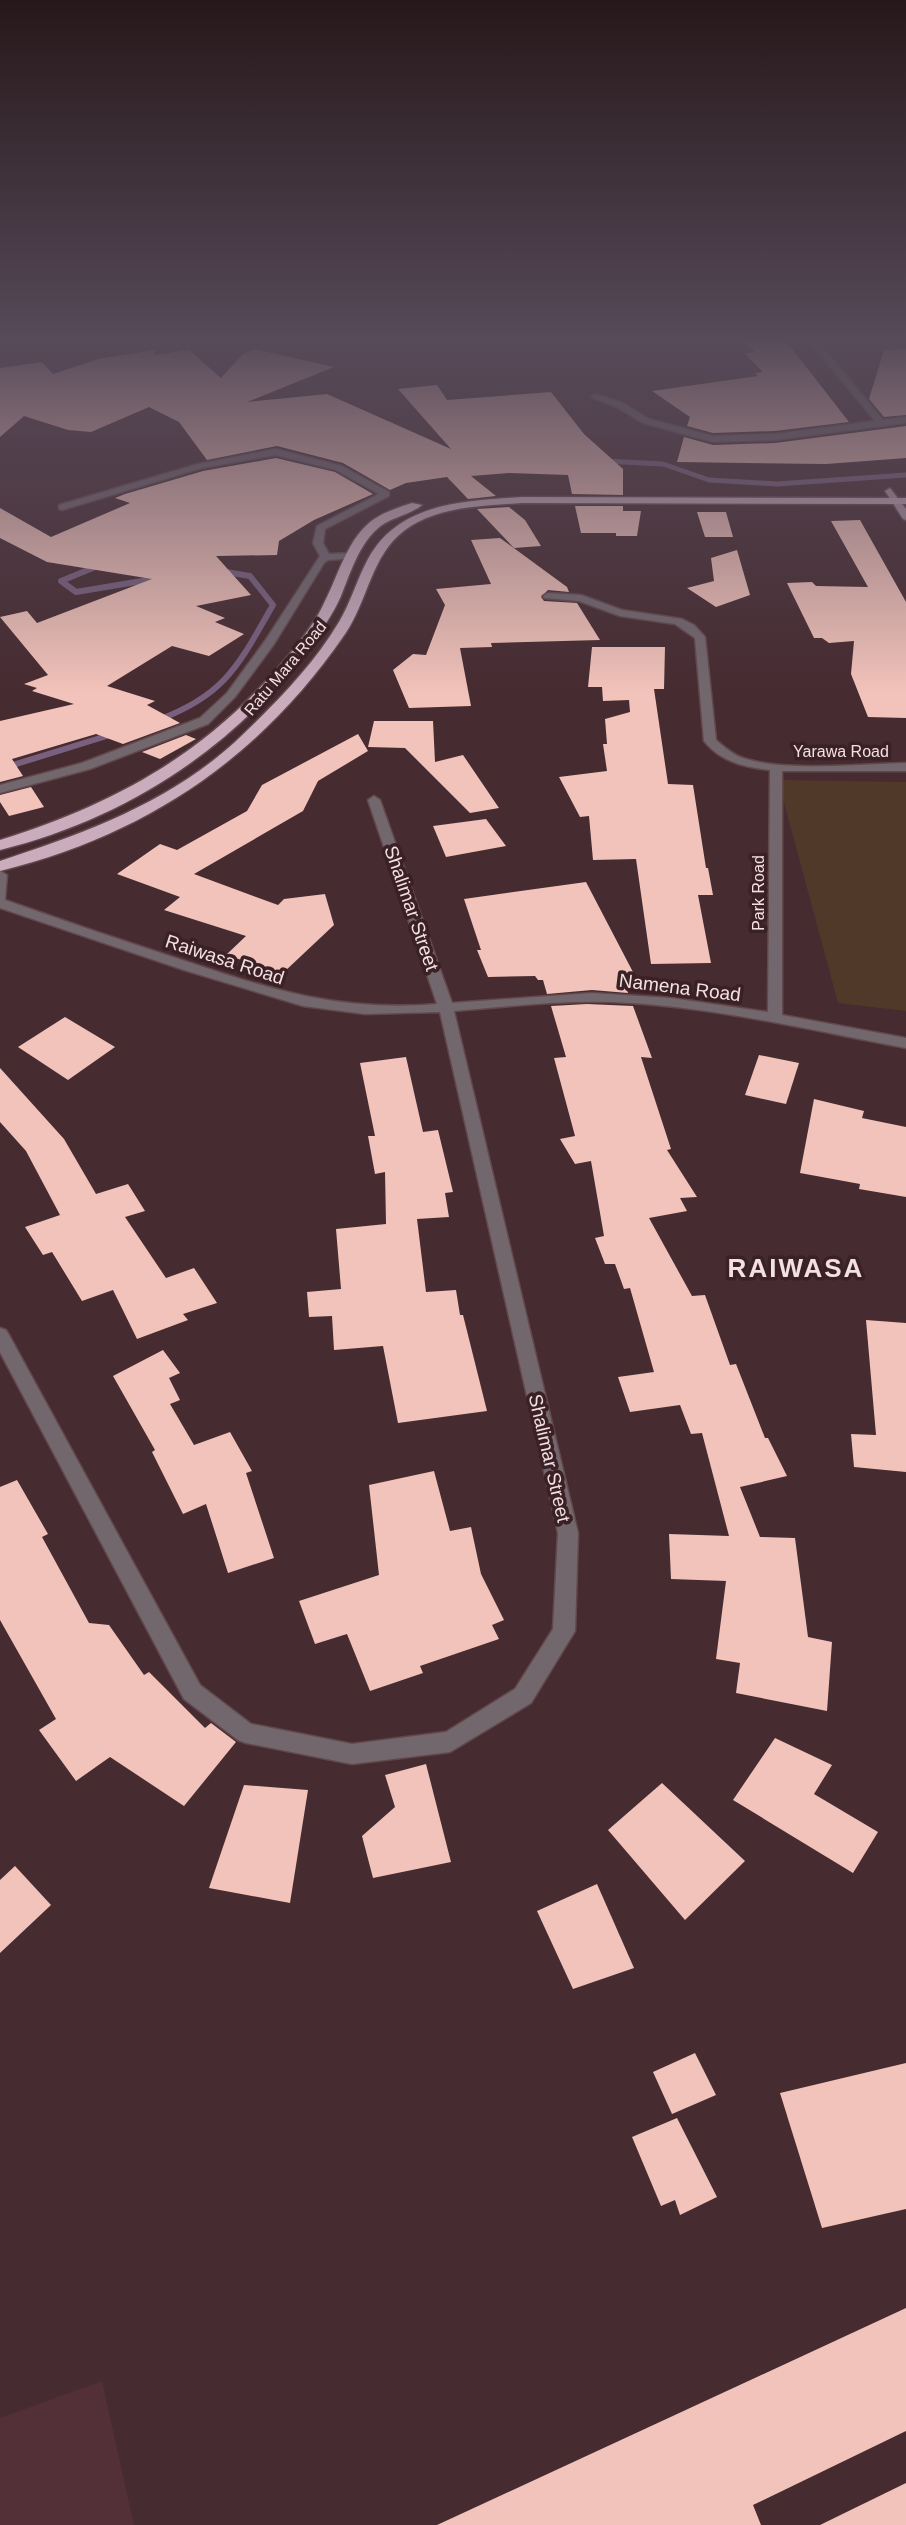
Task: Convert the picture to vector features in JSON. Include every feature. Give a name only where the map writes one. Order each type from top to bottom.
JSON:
[{"type":"highway","name":"Ratu Mara Road","points":[[0,845],[77,821],[119,802],[183,766],[210,745],[287,667],[329,609],[353,556],[369,530],[384,519],[417,505],[449,497],[545,489],[900,496]]},
{"type":"highway","name":"Ratu Mara Road","points":[[0,866],[86,837],[144,811],[223,761],[277,706],[340,632],[379,547],[391,534],[422,516],[468,505],[522,500],[900,496]]},
{"type":"main road","points":[[900,496],[906,517]]},
{"type":"street","points":[[62,507],[201,466],[239,459]]},
{"type":"street","points":[[300,459],[350,473],[386,494],[320,528],[318,543],[326,557]]},
{"type":"street","points":[[0,789],[86,766],[204,722],[231,695],[306,588],[320,561],[326,557],[353,556]]},
{"type":"street","name":"Yarawa Road","points":[[548,596],[581,598],[620,613],[678,621],[690,627],[701,638],[710,741],[721,752],[741,762],[776,766],[906,767]]},
{"type":"street","name":"Park Road","points":[[775,1020],[776,766]]},
{"type":"street","name":"Shalimar Street","points":[[0,1335],[192,1692],[246,1733],[352,1754],[450,1742],[523,1696],[564,1631],[568,1533],[446,1007],[373,800]]},
{"type":"street","points":[[0,875],[0,900]]},
{"type":"street","name":"Raiwasa Road","points":[[0,900],[159,958],[304,1003],[358,1011],[446,1007]]},
{"type":"street","name":"Namena Road","points":[[446,1007],[552,997],[626,998],[688,1004],[906,1043]]},
{"type":"shaded area","points":[[778,780],[906,782],[906,1011],[838,1003]]},
{"type":"shaded area","points":[[102,2381],[134,2525],[0,2525],[0,2418]]},
{"type":"building","points":[[280,459],[335,472],[373,494],[314,520],[279,541],[277,555],[216,556],[251,595],[196,606],[225,618],[215,622],[244,634],[209,656],[172,646],[107,686],[155,701],[147,705],[180,723],[123,744],[96,734],[12,759],[23,776],[0,782],[0,721],[74,704],[32,691],[37,688],[24,684],[48,675],[0,617],[27,611],[37,623],[152,579],[47,562],[0,538],[0,508],[51,537],[130,503],[115,498],[203,471]]},
{"type":"building","points":[[327,459],[612,459],[623,469],[623,495],[572,494],[568,475],[509,473],[471,476],[496,496],[468,499],[447,477],[406,483],[390,490],[343,463]]},
{"type":"building","points":[[678,459],[895,459],[826,464],[677,462]]},
{"type":"building","points":[[575,506],[623,506],[623,511],[641,511],[637,536],[581,533]]},
{"type":"building","points":[[509,507],[525,520],[541,546],[514,548],[477,509]]},
{"type":"building","points":[[697,512],[726,512],[733,537],[705,537]]},
{"type":"building","points":[[860,520],[906,602],[906,718],[868,717],[851,674],[854,641],[829,643],[822,638],[814,638],[787,583],[812,582],[816,586],[868,587],[831,521]]},
{"type":"building","points":[[500,538],[567,587],[569,592],[548,590],[541,597],[544,601],[577,603],[600,640],[491,643],[492,647],[460,648],[471,706],[409,708],[393,670],[413,654],[426,655],[445,605],[436,589],[491,584],[471,540]]},
{"type":"building","points":[[737,550],[750,595],[716,607],[687,588],[714,581],[711,558]]},
{"type":"building","points":[[592,647],[665,647],[664,689],[654,689],[668,784],[693,785],[713,895],[698,895],[711,963],[651,964],[636,859],[593,860],[589,816],[580,817],[559,777],[607,771],[603,744],[607,744],[605,719],[630,712],[629,700],[603,701],[602,687],[588,687]]},
{"type":"building","points":[[374,721],[433,721],[435,762],[463,755],[499,808],[470,813],[405,748],[368,747]]},
{"type":"building","points":[[358,734],[368,751],[318,781],[303,811],[194,874],[278,905],[284,899],[325,894],[334,925],[283,973],[226,955],[246,936],[164,910],[180,897],[117,874],[160,844],[177,850],[247,811],[262,785]]},
{"type":"building","points":[[186,735],[196,739],[160,759],[142,752]]},
{"type":"building","points":[[31,787],[44,807],[9,816],[0,802],[0,795]]},
{"type":"building","points":[[486,819],[506,846],[446,857],[433,826]]},
{"type":"building","points":[[586,882],[634,974],[622,975],[628,993],[592,990],[547,994],[543,980],[538,980],[535,976],[488,977],[477,950],[481,950],[464,899]]},
{"type":"building","points":[[551,1006],[633,1006],[652,1058],[641,1057],[671,1149],[667,1150],[697,1197],[680,1198],[687,1211],[649,1218],[692,1296],[705,1295],[730,1365],[736,1364],[765,1438],[768,1438],[787,1476],[740,1487],[760,1537],[795,1538],[808,1637],[832,1642],[827,1711],[736,1693],[740,1663],[716,1659],[726,1581],[671,1579],[669,1534],[729,1536],[702,1433],[691,1434],[680,1405],[630,1412],[618,1377],[654,1372],[630,1288],[624,1289],[615,1264],[605,1264],[595,1238],[604,1236],[591,1161],[575,1164],[560,1139],[575,1136],[554,1058],[566,1057]]},
{"type":"building","points":[[65,1017],[115,1047],[68,1080],[18,1047]]},
{"type":"building","points":[[759,1055],[799,1063],[786,1104],[745,1095]]},
{"type":"building","points":[[406,1057],[423,1132],[438,1130],[453,1192],[445,1193],[449,1217],[417,1219],[426,1292],[456,1290],[460,1315],[463,1315],[487,1411],[398,1423],[383,1346],[334,1350],[332,1316],[309,1317],[307,1292],[341,1289],[336,1229],[386,1224],[385,1172],[375,1174],[368,1136],[375,1136],[360,1063]]},
{"type":"building","points":[[0,1068],[64,1139],[96,1194],[128,1184],[145,1211],[125,1217],[166,1278],[194,1268],[217,1303],[183,1314],[188,1320],[137,1339],[113,1290],[82,1301],[52,1252],[43,1255],[25,1227],[60,1215],[26,1151],[0,1122]]},
{"type":"building","points":[[814,1099],[864,1111],[862,1118],[906,1127],[906,1197],[859,1189],[860,1184],[800,1173]]},
{"type":"building","points":[[866,1320],[906,1323],[906,1472],[854,1467],[851,1434],[876,1435]]},
{"type":"building","points":[[163,1350],[180,1373],[169,1378],[180,1400],[170,1404],[194,1445],[230,1432],[252,1471],[246,1473],[274,1558],[228,1573],[206,1504],[183,1514],[152,1452],[155,1450],[113,1376]]},
{"type":"building","points":[[434,1471],[450,1531],[471,1527],[481,1574],[504,1620],[492,1625],[499,1639],[420,1666],[423,1673],[370,1691],[347,1634],[315,1644],[299,1601],[379,1575],[369,1485]]},
{"type":"building","points":[[17,1480],[48,1534],[42,1537],[89,1623],[109,1625],[144,1675],[149,1672],[205,1728],[211,1723],[236,1742],[184,1806],[110,1757],[76,1781],[39,1730],[56,1719],[0,1620],[0,1487]]},
{"type":"building","points":[[775,1738],[832,1765],[814,1794],[878,1832],[853,1873],[733,1800]]},
{"type":"building","points":[[426,1764],[451,1862],[373,1878],[362,1836],[395,1807],[385,1775]]},
{"type":"building","points":[[662,1783],[745,1861],[685,1920],[608,1830]]},
{"type":"building","points":[[244,1785],[308,1790],[290,1903],[209,1888]]},
{"type":"building","points":[[15,1866],[51,1905],[0,1953],[0,1880]]},
{"type":"building","points":[[597,1884],[634,1968],[573,1989],[537,1911]]},
{"type":"building","points":[[695,2053],[716,2095],[672,2114],[653,2072]]},
{"type":"building","points":[[906,2063],[906,2209],[822,2228],[780,2093]]},
{"type":"building","points":[[677,2118],[717,2197],[680,2215],[675,2200],[661,2206],[632,2137]]},
{"type":"building","points":[[906,2308],[906,2431],[753,2505],[761,2525],[437,2525]]},
{"type":"building","points":[[906,2483],[906,2525],[820,2525]]},
{"type":"waterway","points":[[604,461],[663,464],[709,480],[777,484],[906,475]]},
{"type":"waterway","points":[[100,565],[61,581],[76,592],[160,578]]},
{"type":"waterway","points":[[158,720],[200,700],[215,688],[240,661],[273,605],[250,576],[220,571]]},
{"type":"waterway","points":[[0,769],[113,734]]},
{"type":"district","name":"RAIWASA","points":[[796,1268]]}]
